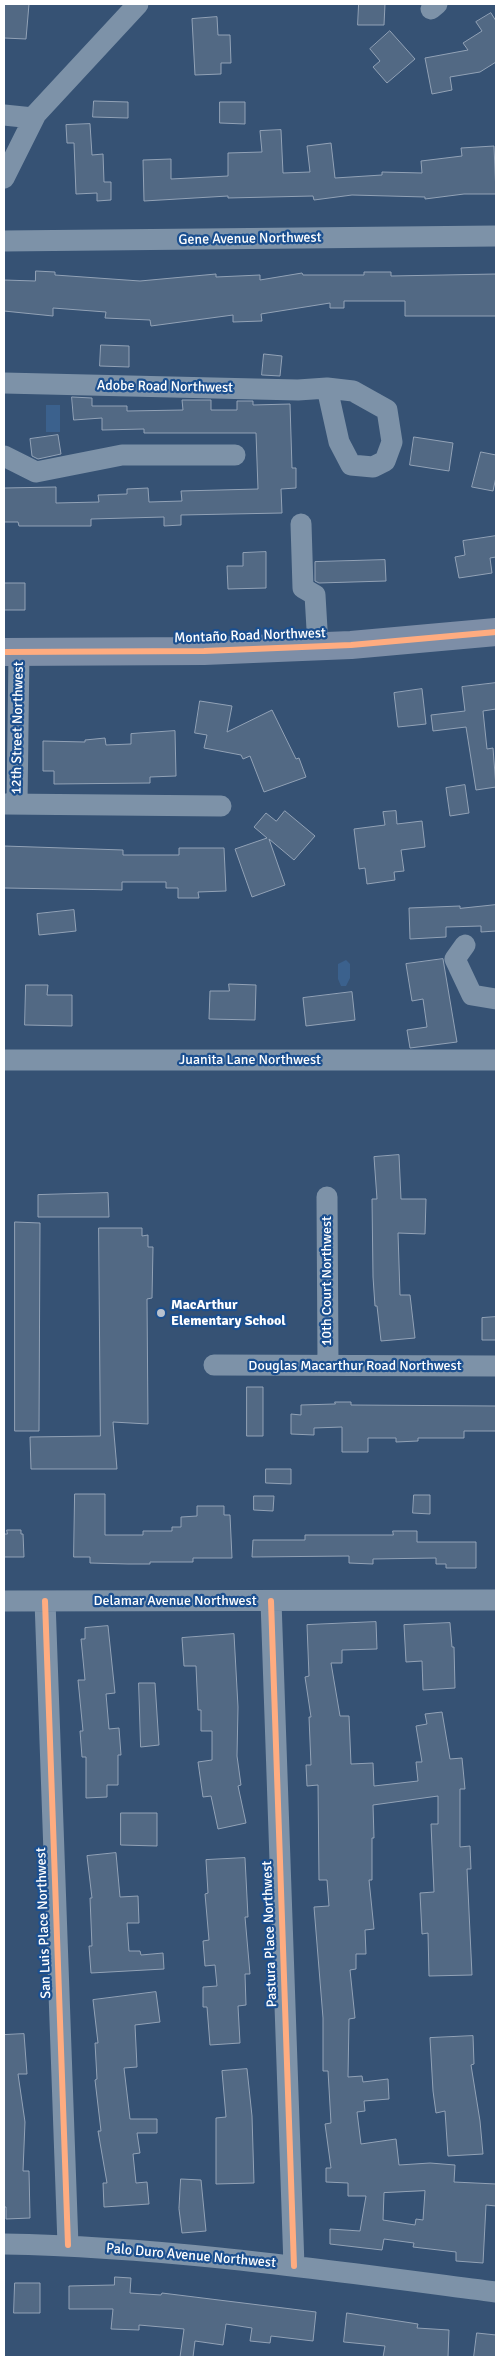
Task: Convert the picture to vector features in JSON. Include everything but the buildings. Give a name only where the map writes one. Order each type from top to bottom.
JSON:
[{"type":"main road","name":"Montaño Road Northwest","points":[[12,652],[204,651],[351,645],[496,632]]},
{"type":"street","points":[[4,178],[33,118],[138,4]]},
{"type":"street","points":[[4,115],[33,118]]},
{"type":"street","name":"Gene Avenue Northwest","points":[[4,241],[496,236]]},
{"type":"street","name":"Adobe Road Northwest","points":[[4,382],[298,390],[327,388]]},
{"type":"street","points":[[4,456],[36,472],[122,455],[235,455]]},
{"type":"street","points":[[300,524],[303,588],[315,595],[318,646]]},
{"type":"street","name":"12th Street Northwest","points":[[10,804],[12,652]]},
{"type":"street","points":[[10,804],[222,806]]},
{"type":"street","points":[[465,945],[455,958],[472,995],[496,999]]},
{"type":"street","name":"Juanita Lane Northwest","points":[[4,1060],[496,1060]]},
{"type":"street","name":"10th Court Northwest","points":[[327,1197],[328,1365]]},
{"type":"street","name":"Douglas Macarthur Road Northwest","points":[[214,1365],[496,1366]]},
{"type":"street","points":[[496,1600],[496,1609]]},
{"type":"street","name":"Delamar Avenue Northwest","points":[[4,1601],[496,1600]]},
{"type":"street","name":"San Luis Place Northwest","points":[[45,1601],[68,2245]]},
{"type":"street","name":"Pastura Place Northwest","points":[[271,1601],[294,2266]]},
{"type":"street","name":"Palo Duro Avenue Northwest","points":[[4,2244],[68,2245],[294,2266],[496,2292]]},
{"type":"water","points":[[46,405],[60,405],[60,432],[46,432]]},
{"type":"water","points":[[346,960],[350,964],[350,978],[346,986],[341,986],[338,979],[338,964]]},
{"type":"cycle path","points":[[4,652],[204,651],[351,645],[496,632]]},
{"type":"cycle path","points":[[45,1601],[68,2245]]},
{"type":"cycle path","points":[[271,1601],[294,2266]]},
{"type":"place","name":"MacArthur Elementary School","points":[[161,1313]]}]
